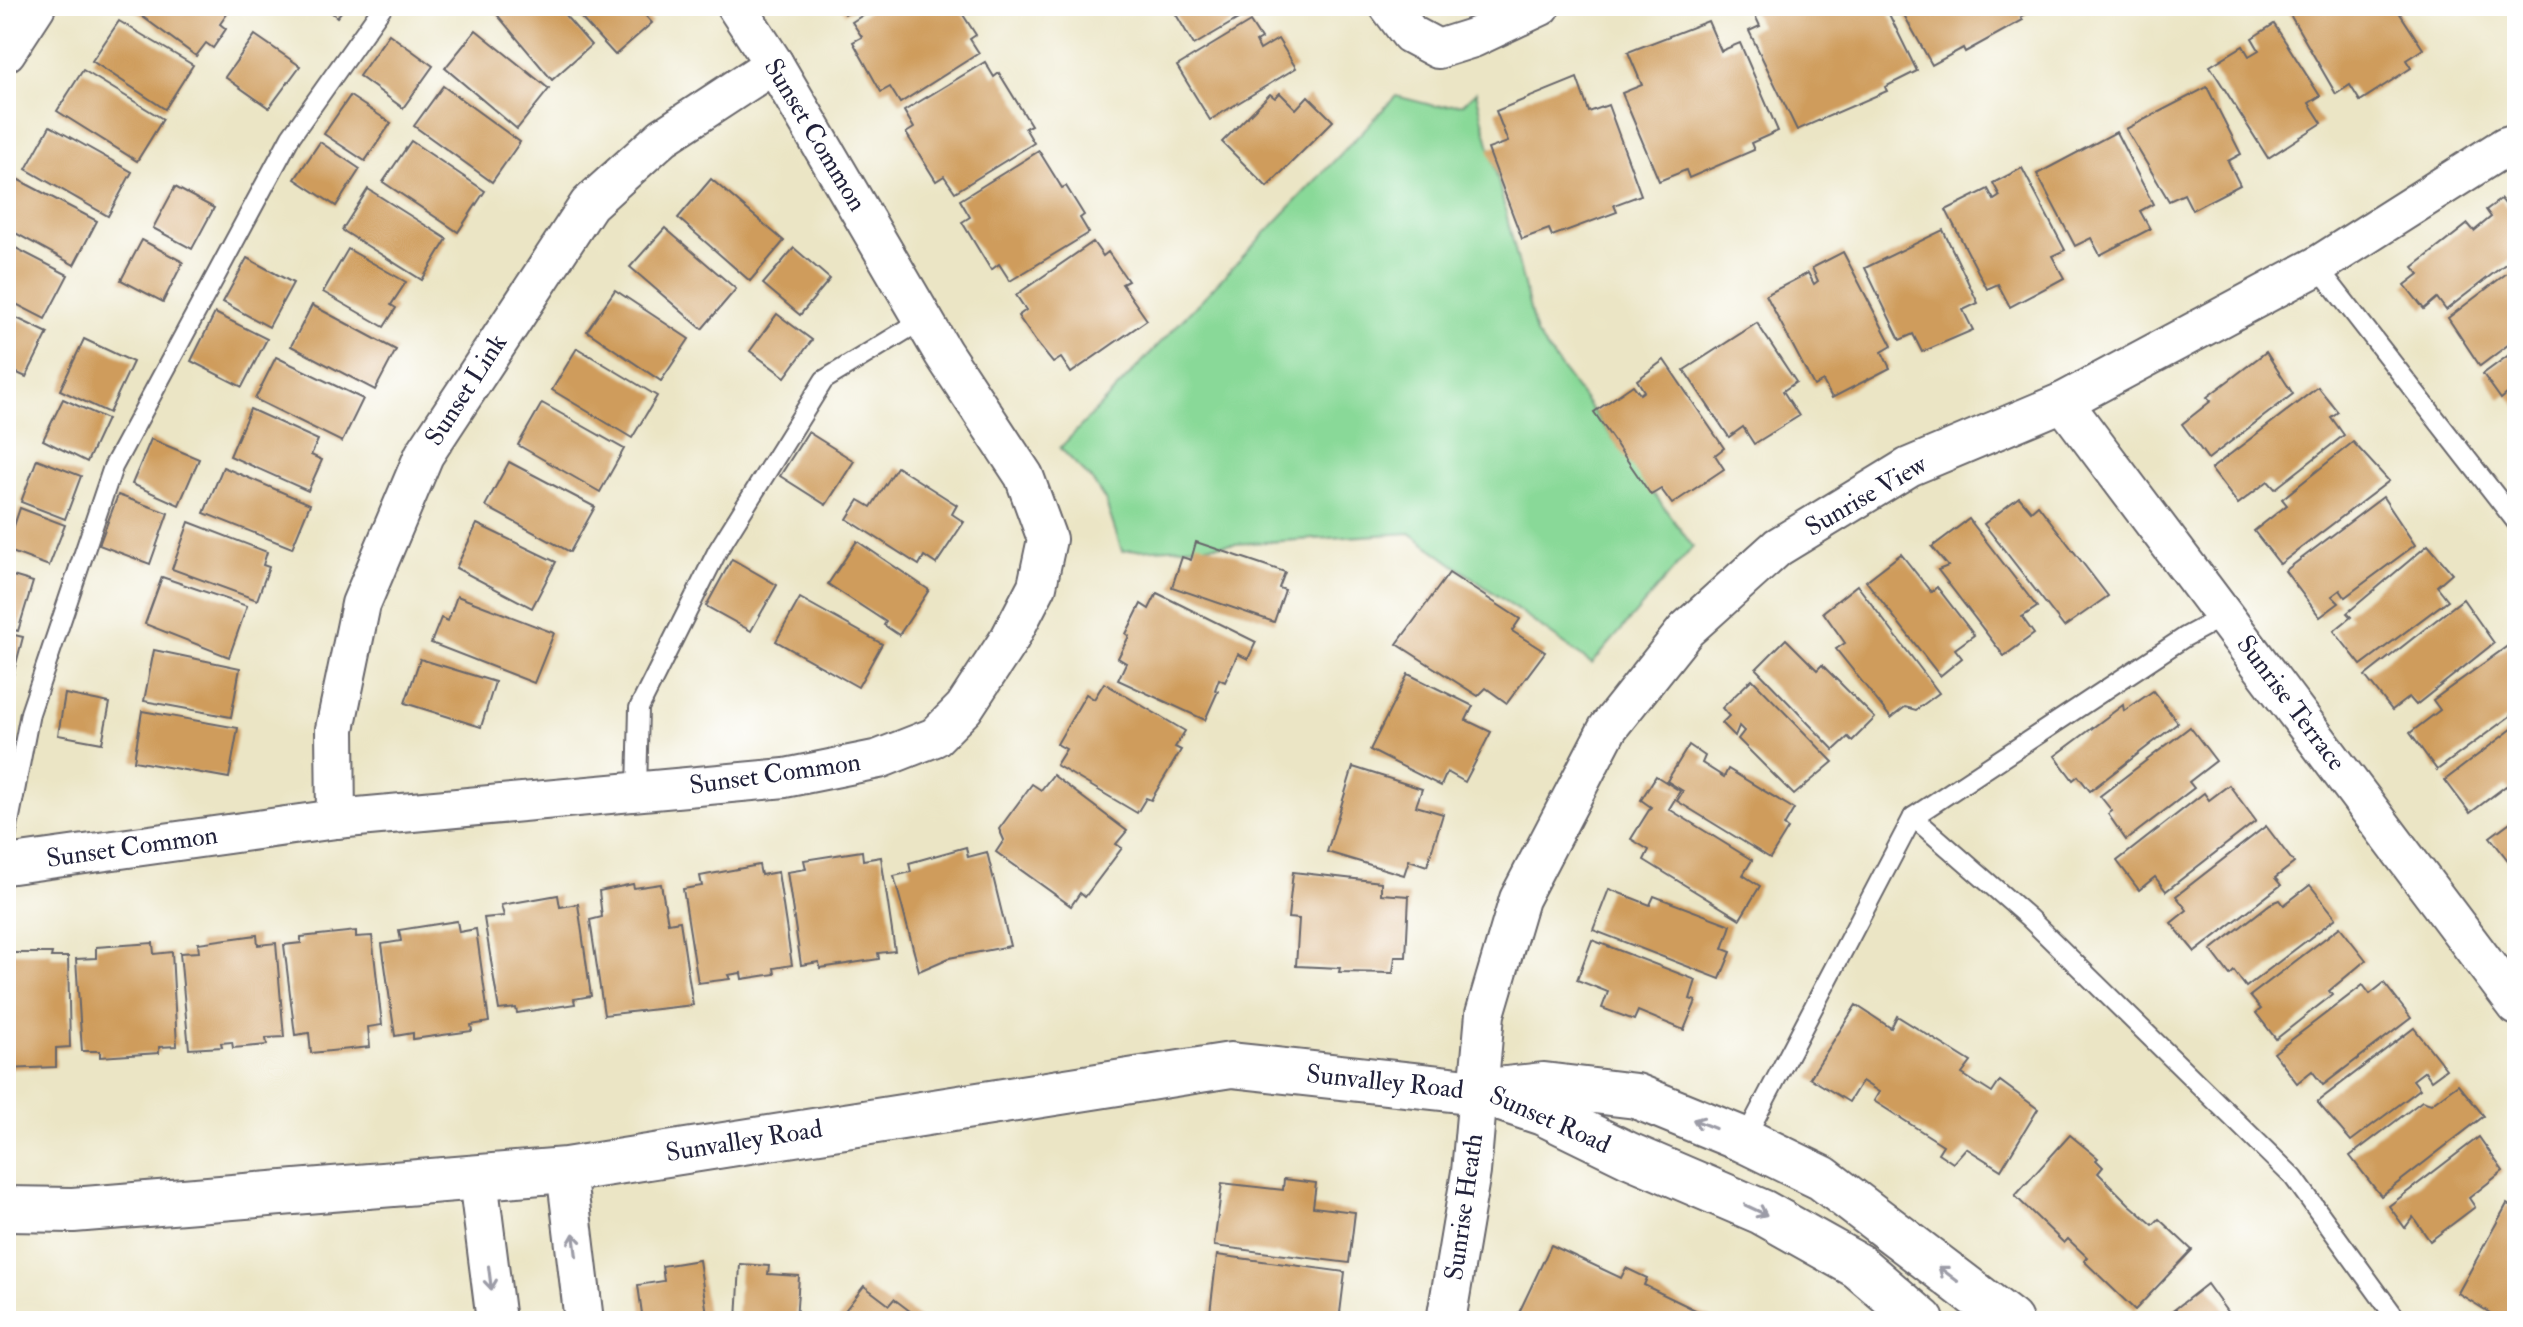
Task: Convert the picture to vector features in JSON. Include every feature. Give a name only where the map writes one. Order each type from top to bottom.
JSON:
[{"type":"street","points":[[6,52],[36,6]]},
{"type":"street","name":"Sunset Common","points":[[6,865],[336,819],[785,778],[879,759],[935,737],[964,708],[1010,638],[1037,586],[1047,539],[1024,476],[924,319],[774,64],[736,6]]},
{"type":"street","points":[[1389,6],[1410,34],[1438,49],[1473,38],[1541,6]]},
{"type":"street","name":"Sunset Link","points":[[336,819],[335,729],[361,604],[424,455],[589,204],[663,137],[774,64]]},
{"type":"street","name":"Sunrise View","points":[[1478,1092],[1485,1014],[1519,899],[1608,728],[1686,630],[1778,547],[1909,467],[2063,402],[2317,266],[2506,146],[2517,143]]},
{"type":"street","name":"Sunrise Terrace","points":[[2063,402],[2517,1006]]},
{"type":"street","name":"Sunvalley Road","points":[[6,1209],[73,1210],[566,1170],[1231,1065],[1478,1092]]},
{"type":"street","name":"Sunset Road","points":[[1478,1092],[1544,1085],[1636,1096],[1744,1140],[1822,1178],[2010,1321]]},
{"type":"street","name":"Sunset Road","points":[[1478,1092],[1543,1113],[1629,1155],[1762,1212],[1858,1266],[1922,1321]]},
{"type":"street","name":"Sunrise Heath","points":[[1446,1321],[1471,1172],[1478,1092]]},
{"type":"street","points":[[566,1170],[584,1321]]},
{"type":"street","points":[[478,1179],[496,1321]]},
{"type":"lane","points":[[6,838],[30,713],[113,467],[291,136],[383,6]]},
{"type":"lane","points":[[2317,266],[2517,523]]},
{"type":"lane","points":[[637,791],[639,708],[718,550],[824,380],[924,319]]},
{"type":"lane","points":[[1744,1140],[1913,817],[2185,637],[2226,615]]},
{"type":"lane","points":[[1913,817],[2029,918],[2294,1178],[2398,1321]]},
{"type":"green space","points":[[1476,92],[1536,334],[1693,547],[1592,664],[1410,533],[1122,551],[1105,500],[1091,479],[1060,448],[1396,96],[1435,106],[1463,104]]},
{"type":"building","points":[[128,6],[216,6],[227,14],[220,24],[226,29],[213,48],[206,43],[196,56]]},
{"type":"building","points":[[324,6],[346,6],[337,17]]},
{"type":"building","points":[[501,6],[557,6],[591,45],[552,80],[494,11]]},
{"type":"building","points":[[570,6],[637,6],[652,23],[615,55]]},
{"type":"building","points":[[840,6],[858,6],[845,14]]},
{"type":"building","points":[[877,6],[950,6],[953,10],[958,7],[976,35],[970,39],[979,53],[900,103],[890,87],[881,92],[853,42],[862,37],[852,22]]},
{"type":"building","points":[[1171,6],[1260,6],[1194,45]]},
{"type":"building","points":[[1885,6],[1917,71],[1885,87],[1887,91],[1797,130],[1749,31],[1760,26],[1751,7]]},
{"type":"building","points":[[1899,6],[2040,6],[2021,17],[2023,20],[1965,52],[1963,48],[1932,65]]},
{"type":"building","points":[[2285,6],[2395,6],[2423,49],[2406,60],[2411,68],[2360,101],[2350,85],[2336,94]]},
{"type":"building","points":[[119,21],[193,65],[165,109],[92,61]]},
{"type":"building","points":[[1708,21],[1721,51],[1740,43],[1778,131],[1751,143],[1754,150],[1689,178],[1686,170],[1659,181],[1622,93],[1642,85],[1628,52]]},
{"type":"building","points":[[1250,22],[1261,39],[1256,42],[1260,50],[1278,39],[1296,68],[1210,120],[1177,66]]},
{"type":"building","points":[[2274,24],[2320,96],[2309,103],[2322,123],[2268,158],[2210,66],[2243,46],[2249,56],[2259,50],[2252,38]]},
{"type":"building","points":[[476,30],[549,89],[517,129],[445,68]]},
{"type":"building","points":[[389,34],[433,66],[403,108],[359,76]]},
{"type":"building","points":[[255,35],[300,66],[269,108],[225,77]]},
{"type":"building","points":[[985,62],[994,77],[999,73],[1031,125],[1025,128],[1034,143],[955,192],[944,176],[936,181],[906,133],[914,128],[904,111]]},
{"type":"building","points":[[83,70],[163,119],[137,161],[57,111]]},
{"type":"building","points":[[1577,78],[1589,112],[1608,105],[1641,195],[1614,205],[1617,212],[1552,236],[1549,229],[1522,239],[1488,149],[1508,142],[1496,111]]},
{"type":"building","points":[[443,86],[520,142],[492,182],[414,126]]},
{"type":"building","points":[[2207,87],[2241,154],[2228,161],[2240,185],[2192,210],[2184,194],[2169,201],[2126,129]]},
{"type":"building","points":[[1280,93],[1296,109],[1308,96],[1333,121],[1267,187],[1222,142],[1270,94],[1275,98]]},
{"type":"building","points":[[350,96],[391,123],[365,161],[324,134]]},
{"type":"building","points":[[50,126],[132,172],[108,216],[26,169]]},
{"type":"building","points":[[2116,132],[2153,204],[2140,211],[2150,229],[2100,255],[2091,238],[2075,246],[2037,174]]},
{"type":"building","points":[[411,141],[485,191],[458,232],[383,182]]},
{"type":"building","points":[[320,142],[360,169],[336,206],[295,179]]},
{"type":"building","points":[[1039,151],[1062,188],[1066,186],[1084,215],[1080,218],[1089,233],[1010,281],[999,264],[991,270],[962,222],[970,217],[960,200]]},
{"type":"building","points":[[2022,168],[2065,250],[2052,256],[2064,278],[2010,307],[1998,284],[1987,289],[1946,210],[1988,189],[1994,200],[2000,196],[1993,183]]},
{"type":"building","points":[[17,179],[97,221],[74,265],[6,228],[6,200]]},
{"type":"building","points":[[711,179],[784,241],[750,281],[678,218]]},
{"type":"building","points":[[175,187],[214,208],[192,249],[153,228]]},
{"type":"building","points":[[368,189],[447,239],[422,280],[342,230]]},
{"type":"building","points":[[2501,199],[2517,219],[2517,255],[2446,310],[2437,298],[2424,309],[2405,285],[2419,274],[2413,267],[2468,224],[2474,231],[2491,217],[2486,210]]},
{"type":"building","points":[[665,228],[736,289],[702,329],[630,267]]},
{"type":"building","points":[[1943,230],[1978,303],[1963,310],[1973,330],[1922,352],[1913,334],[1900,340],[1865,268]]},
{"type":"building","points":[[142,240],[183,262],[163,302],[121,280]]},
{"type":"building","points":[[1093,242],[1103,256],[1108,252],[1128,281],[1122,284],[1147,320],[1071,373],[1061,358],[1053,363],[1036,342],[1018,316],[1026,310],[1016,295]]},
{"type":"building","points":[[6,243],[68,275],[45,319],[6,299]]},
{"type":"building","points":[[794,248],[830,279],[800,315],[763,284]]},
{"type":"building","points":[[348,249],[406,282],[391,305],[396,308],[384,327],[323,292]]},
{"type":"building","points":[[1843,252],[1892,346],[1882,352],[1890,368],[1832,398],[1823,381],[1814,386],[1766,295],[1808,273],[1814,284],[1818,281],[1812,268]]},
{"type":"building","points":[[247,258],[293,283],[269,327],[223,302]]},
{"type":"building","points":[[2511,270],[2517,277],[2517,338],[2480,366],[2448,318]]},
{"type":"building","points":[[615,290],[689,339],[661,381],[587,331]]},
{"type":"building","points":[[312,305],[396,350],[375,390],[291,346]]},
{"type":"building","points":[[6,313],[48,333],[26,377],[6,368]]},
{"type":"building","points":[[215,313],[267,339],[242,387],[191,361]]},
{"type":"building","points":[[777,314],[812,340],[785,377],[750,351]]},
{"type":"building","points":[[1757,323],[1796,382],[1783,391],[1799,416],[1754,444],[1743,427],[1729,437],[1684,370]]},
{"type":"building","points":[[84,339],[133,362],[109,413],[60,390]]},
{"type":"building","points":[[577,348],[657,396],[632,438],[552,390]]},
{"type":"building","points":[[2517,349],[2517,407],[2507,394],[2501,399],[2483,374]]},
{"type":"building","points":[[2266,352],[2293,394],[2208,459],[2182,424],[2211,401],[2207,397]]},
{"type":"building","points":[[276,357],[363,399],[342,442],[255,399]]},
{"type":"building","points":[[1664,360],[1724,448],[1715,455],[1724,469],[1672,504],[1661,489],[1651,495],[1594,412],[1633,385],[1640,394],[1644,391],[1637,380]]},
{"type":"building","points":[[6,381],[14,384],[6,402]]},
{"type":"building","points":[[2318,387],[2338,412],[2331,417],[2344,435],[2275,489],[2268,481],[2238,504],[2211,469]]},
{"type":"building","points":[[63,399],[107,419],[87,462],[43,440]]},
{"type":"building","points":[[542,403],[624,449],[600,492],[518,445]]},
{"type":"building","points":[[250,409],[318,440],[311,455],[322,460],[308,491],[230,456]]},
{"type":"building","points":[[808,432],[854,461],[826,505],[780,476]]},
{"type":"building","points":[[151,439],[199,459],[179,505],[132,484]]},
{"type":"building","points":[[2353,442],[2389,481],[2280,564],[2254,531],[2287,505],[2282,499]]},
{"type":"building","points":[[37,459],[81,476],[65,519],[21,502]]},
{"type":"building","points":[[509,462],[595,507],[570,552],[485,506]]},
{"type":"building","points":[[223,467],[310,504],[292,548],[204,513]]},
{"type":"building","points":[[897,467],[957,505],[952,514],[964,522],[936,564],[924,556],[919,565],[847,519],[859,500],[871,507]]},
{"type":"building","points":[[118,495],[168,513],[150,564],[99,545]]},
{"type":"building","points":[[2019,497],[2031,511],[2038,505],[2108,596],[2064,627],[1984,524]]},
{"type":"building","points":[[2383,497],[2415,545],[2345,597],[2340,590],[2332,596],[2339,603],[2320,617],[2285,571]]},
{"type":"building","points":[[20,508],[65,525],[49,566],[6,550]]},
{"type":"building","points":[[1969,519],[2037,607],[2022,617],[2034,634],[2004,656],[1938,570],[1948,566],[1932,547]]},
{"type":"building","points":[[189,522],[267,552],[263,565],[269,567],[257,600],[172,569]]},
{"type":"building","points":[[477,524],[556,562],[532,608],[456,568]]},
{"type":"building","points":[[857,541],[929,590],[899,635],[884,625],[886,622],[828,584]]},
{"type":"building","points":[[1196,542],[1285,572],[1279,588],[1285,590],[1274,622],[1172,587],[1182,557],[1191,560]]},
{"type":"building","points":[[2428,545],[2452,573],[2437,586],[2448,600],[2361,665],[2334,631],[2351,617],[2347,613]]},
{"type":"building","points":[[1901,554],[1931,592],[1937,587],[1974,635],[1955,649],[1962,658],[1940,676],[1866,581]]},
{"type":"building","points":[[732,559],[777,585],[751,631],[706,606]]},
{"type":"building","points":[[1449,573],[1520,619],[1512,631],[1545,652],[1507,703],[1486,688],[1478,696],[1397,644]]},
{"type":"building","points":[[6,574],[33,582],[18,631],[6,628]]},
{"type":"building","points":[[162,577],[247,606],[229,657],[145,624]]},
{"type":"building","points":[[1857,585],[1939,693],[1916,710],[1905,707],[1891,718],[1836,649],[1845,643],[1823,612]]},
{"type":"building","points":[[1157,593],[1256,642],[1248,659],[1238,654],[1225,682],[1219,679],[1215,690],[1218,691],[1205,720],[1118,680],[1126,663],[1118,658],[1129,636],[1126,634],[1141,604],[1149,609]]},
{"type":"building","points":[[457,596],[554,633],[534,683],[431,643],[441,618],[448,621]]},
{"type":"building","points":[[800,598],[882,644],[858,687],[776,641]]},
{"type":"building","points":[[2463,599],[2494,643],[2416,705],[2409,697],[2392,710],[2365,676]]},
{"type":"building","points":[[6,633],[23,637],[11,683],[6,681]]},
{"type":"building","points":[[1786,639],[1817,670],[1822,665],[1875,718],[1852,741],[1848,737],[1834,750],[1756,669]]},
{"type":"building","points":[[2509,645],[2517,656],[2517,711],[2437,770],[2410,733],[2440,710],[2433,700]]},
{"type":"building","points":[[154,650],[240,668],[231,717],[144,701]]},
{"type":"building","points":[[420,659],[495,682],[481,727],[405,703]]},
{"type":"building","points":[[1408,674],[1473,706],[1466,720],[1491,732],[1465,782],[1447,772],[1441,786],[1370,750]]},
{"type":"building","points":[[1752,679],[1833,762],[1794,795],[1738,739],[1744,731],[1739,726],[1735,736],[1722,723],[1729,716],[1722,708]]},
{"type":"building","points":[[1104,683],[1185,731],[1175,747],[1181,750],[1151,800],[1146,798],[1137,813],[1056,765],[1066,749],[1057,744],[1086,694],[1094,699]]},
{"type":"building","points":[[2153,691],[2178,723],[2090,791],[2078,776],[2073,780],[2055,756],[2123,705],[2124,711]]},
{"type":"building","points":[[65,694],[110,703],[102,743],[58,735]]},
{"type":"building","points":[[142,711],[238,728],[229,778],[134,761]]},
{"type":"building","points":[[2517,725],[2517,790],[2512,794],[2506,786],[2470,813],[2445,780]]},
{"type":"building","points":[[2190,727],[2216,761],[2189,782],[2194,788],[2126,840],[2108,814],[2112,811],[2100,796]]},
{"type":"building","points":[[1689,745],[1705,756],[1702,763],[1724,777],[1728,769],[1794,809],[1784,826],[1788,829],[1770,858],[1677,801],[1683,791],[1667,781]]},
{"type":"building","points":[[1353,767],[1422,789],[1416,806],[1443,814],[1427,866],[1409,860],[1404,875],[1327,852]]},
{"type":"building","points":[[1053,775],[1127,831],[1116,844],[1122,848],[1085,897],[1080,893],[1071,906],[996,852],[1004,840],[999,829],[1032,784],[1041,790]]},
{"type":"building","points":[[1656,776],[1680,791],[1669,809],[1752,860],[1743,875],[1760,886],[1740,919],[1644,860],[1649,850],[1631,839],[1651,807],[1641,800]]},
{"type":"building","points":[[2229,785],[2256,821],[2166,891],[2155,877],[2139,890],[2117,861],[2204,793],[2209,800]]},
{"type":"building","points":[[2517,817],[2517,872],[2490,837]]},
{"type":"building","points":[[2266,826],[2294,863],[2275,878],[2281,885],[2195,952],[2171,923],[2187,910],[2176,896]]},
{"type":"building","points":[[966,847],[968,857],[987,852],[1010,946],[949,958],[919,971],[894,876],[911,872],[909,863]]},
{"type":"building","points":[[862,851],[863,860],[881,857],[895,951],[878,953],[879,959],[820,968],[819,962],[801,965],[787,872],[806,869],[804,860]]},
{"type":"building","points":[[759,865],[761,875],[778,872],[792,965],[774,968],[775,974],[742,979],[741,973],[728,975],[730,979],[698,983],[683,889],[702,886],[700,876]]},
{"type":"building","points":[[1293,872],[1381,882],[1381,894],[1409,896],[1406,957],[1395,957],[1393,973],[1339,972],[1340,968],[1296,966],[1299,919],[1288,918]]},
{"type":"building","points":[[633,884],[634,888],[661,884],[668,923],[680,921],[693,1005],[604,1015],[590,920],[602,917],[599,891]]},
{"type":"building","points":[[2310,885],[2336,918],[2246,987],[2234,971],[2230,975],[2211,950],[2270,904],[2280,900],[2284,905]]},
{"type":"building","points":[[1609,889],[1650,905],[1654,896],[1731,925],[1723,949],[1731,952],[1720,979],[1593,930]]},
{"type":"building","points":[[558,895],[560,907],[578,904],[591,996],[574,999],[575,1004],[517,1013],[516,1008],[499,1010],[484,918],[504,916],[501,905]]},
{"type":"building","points":[[457,921],[459,932],[476,929],[489,1022],[471,1025],[472,1031],[413,1039],[413,1033],[395,1036],[382,944],[401,941],[399,930]]},
{"type":"building","points":[[2340,927],[2366,960],[2329,991],[2332,995],[2276,1039],[2256,1013],[2261,1009],[2250,996]]},
{"type":"building","points":[[356,931],[356,937],[372,936],[382,1025],[368,1027],[370,1047],[311,1053],[309,1033],[295,1035],[284,945],[301,943],[301,937]]},
{"type":"building","points":[[257,935],[258,945],[276,943],[284,1037],[266,1038],[267,1045],[233,1048],[232,1042],[221,1043],[222,1047],[189,1049],[180,953],[199,952],[198,943]]},
{"type":"building","points":[[1592,940],[1696,980],[1690,999],[1696,1001],[1684,1030],[1638,1011],[1634,1020],[1602,1008],[1608,992],[1577,980]]},
{"type":"building","points":[[153,943],[154,954],[172,952],[177,1046],[159,1047],[159,1053],[100,1057],[100,1051],[82,1051],[76,959],[96,958],[96,947]]},
{"type":"building","points":[[6,953],[52,953],[51,957],[68,957],[70,1047],[56,1048],[56,1067],[6,1069]]},
{"type":"building","points":[[2384,983],[2411,1018],[2323,1085],[2312,1071],[2297,1083],[2274,1053],[2363,985],[2370,994]]},
{"type":"building","points":[[1856,1005],[1891,1028],[1897,1016],[1971,1062],[1962,1074],[1992,1093],[2000,1081],[2038,1109],[2001,1170],[1966,1148],[1953,1163],[1938,1153],[1943,1145],[1874,1101],[1879,1092],[1862,1081],[1849,1102],[1810,1078]]},
{"type":"building","points":[[2414,1028],[2446,1069],[2431,1080],[2425,1071],[2413,1080],[2420,1089],[2351,1141],[2317,1102]]},
{"type":"building","points":[[2458,1084],[2484,1116],[2381,1196],[2350,1156],[2422,1101],[2431,1104]]},
{"type":"building","points":[[2070,1135],[2098,1158],[2096,1160],[2103,1167],[2098,1173],[2129,1204],[2153,1225],[2159,1219],[2192,1250],[2135,1310],[2084,1261],[2087,1257],[2068,1239],[2064,1243],[2015,1196]]},
{"type":"building","points":[[2479,1137],[2503,1171],[2469,1198],[2475,1207],[2430,1241],[2413,1217],[2405,1228],[2389,1206]]},
{"type":"building","points":[[1284,1179],[1316,1183],[1313,1207],[1355,1212],[1349,1263],[1214,1246],[1222,1183],[1283,1190]]},
{"type":"building","points":[[2507,1204],[2517,1210],[2517,1299],[2503,1321],[2458,1293]]},
{"type":"building","points":[[1551,1245],[1621,1278],[1626,1268],[1647,1278],[1644,1285],[1718,1321],[1519,1321],[1516,1319]]},
{"type":"building","points":[[1217,1255],[1345,1272],[1339,1321],[1209,1321]]},
{"type":"building","points":[[699,1260],[708,1321],[643,1321],[638,1285],[664,1281],[662,1266]]},
{"type":"building","points":[[740,1264],[769,1266],[768,1274],[799,1276],[796,1321],[737,1321]]},
{"type":"building","points":[[2207,1284],[2233,1320],[2240,1313],[2246,1321],[2160,1321]]},
{"type":"building","points":[[864,1286],[889,1305],[894,1299],[923,1321],[837,1321]]},
{"type":"building","points":[[415,1316],[415,1321],[395,1321],[395,1319]]}]
